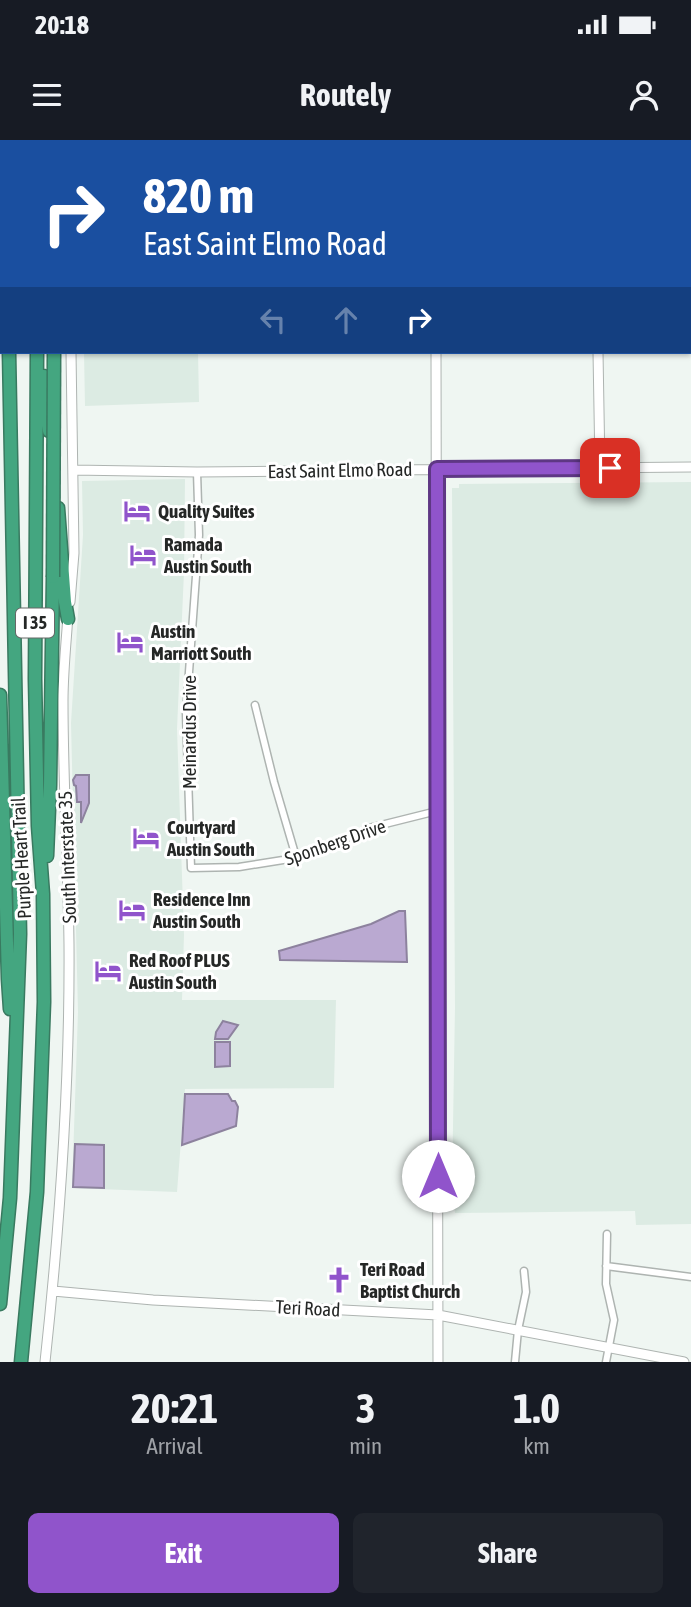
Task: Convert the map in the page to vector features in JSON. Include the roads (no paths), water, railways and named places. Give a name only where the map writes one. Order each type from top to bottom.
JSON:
[{"type":"highway","name":"Purple Heart Trail","points":[[0,1304],[10,1198],[20,934],[9,354]]},
{"type":"highway","name":"Purple Heart Trail","points":[[20,1362],[37,1192],[44,1026],[43,894],[38,826],[35,679],[39,354]]},
{"type":"highway","points":[[40,354],[58,496],[68,620]]},
{"type":"highway","points":[[43,894],[50,804],[54,354]]},
{"type":"highway","points":[[0,695],[8,979],[15,1072]]},
{"type":"street","name":"South Interstate 35","points":[[45,1362],[53,1291],[68,1039],[68,876],[63,698],[74,553],[71,354]]},
{"type":"street","points":[[436,354],[438,1362]]},
{"type":"street","points":[[598,354],[600,468]]},
{"type":"street","name":"East Saint Elmo Road","points":[[73,470],[197,472],[691,467]]},
{"type":"street","name":"Meinardus Drive","points":[[191,868],[186,713],[199,535],[197,472]]},
{"type":"street","points":[[255,705],[296,857]]},
{"type":"street","name":"Sponberg Drive","points":[[191,868],[249,866],[296,857],[373,827],[437,811]]},
{"type":"street","points":[[606,1362],[614,1320],[606,1284],[607,1234]]},
{"type":"street","points":[[606,1266],[691,1277]]},
{"type":"street","points":[[516,1362],[518,1330],[526,1292],[524,1271]]},
{"type":"street","name":"Teri Road","points":[[53,1291],[153,1300],[438,1315],[684,1362]]},
{"type":"place","name":"Quality Suites","points":[[137,511]]},
{"type":"place","name":"Ramada Austin South","points":[[143,555]]},
{"type":"place","name":"Austin Marriott South","points":[[130,642]]},
{"type":"place","name":"Courtyard Austin South","points":[[146,838]]},
{"type":"place","name":"Residence Inn Austin South","points":[[132,910]]},
{"type":"place","name":"Red Roof PLUS Austin South","points":[[108,971]]},
{"type":"place","name":"Teri Road Baptist Church","points":[[339,1280]]}]
